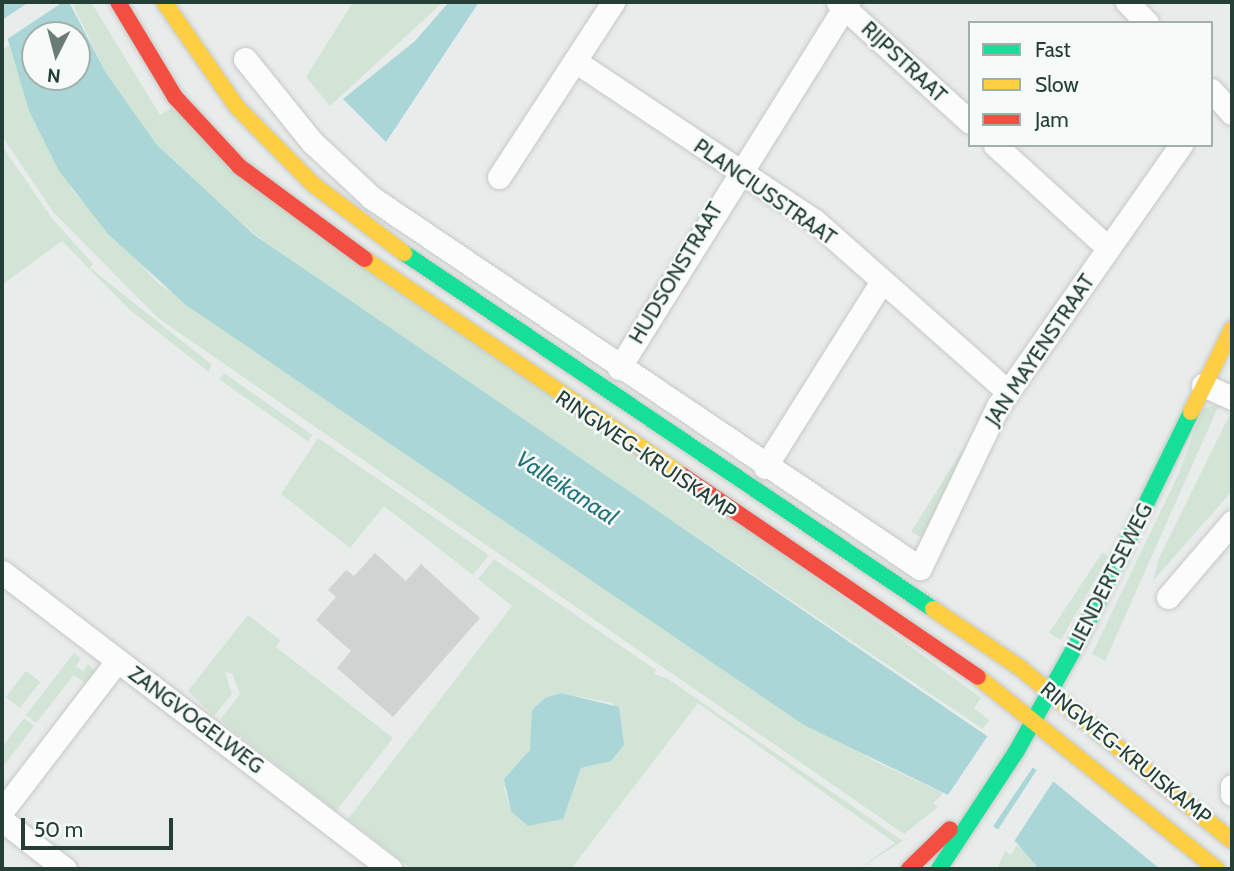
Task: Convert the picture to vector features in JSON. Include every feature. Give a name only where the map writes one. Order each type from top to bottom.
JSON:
[{"type":"main road","name":"RINGWEG-KRUISKAMP","points":[[118,2],[152,66],[176,97],[240,167],[286,205],[980,678],[1217,869]]},
{"type":"main road","name":"RINGWEG-KRUISKAMP","points":[[164,2],[184,38],[237,107],[314,185],[370,230],[1050,691],[1232,841]]},
{"type":"main road","name":"LIENDERTSEWEG","points":[[939,869],[1016,752],[1050,691],[1232,329]]},
{"type":"main road","name":"LIENDERTSEWEG","points":[[909,869],[946,831],[973,817]]},
{"type":"street","points":[[499,177],[613,2]]},
{"type":"street","points":[[1127,2],[1145,21]]},
{"type":"street","name":"RIJPSTRAAT","points":[[843,3],[968,120]]},
{"type":"street","name":"HUDSONSTRAAT","points":[[619,368],[738,170],[843,3]]},
{"type":"street","points":[[246,59],[312,142],[372,198],[765,467],[882,281]]},
{"type":"street","name":"PLANCIUSSTRAAT","points":[[575,61],[815,222],[1007,392]]},
{"type":"street","points":[[1213,96],[1232,113]]},
{"type":"street","points":[[997,147],[1108,248]]},
{"type":"street","name":"JAN MAYENSTRAAT","points":[[765,467],[920,568],[1007,392],[1180,147]]},
{"type":"street","points":[[1203,385],[1232,398]]},
{"type":"street","points":[[1168,597],[1232,522]]},
{"type":"street","name":"ZANGVOGELWEG","points":[[2,572],[375,865]]},
{"type":"street","points":[[2,811],[117,661]]},
{"type":"street","points":[[2,820],[65,869]]},
{"type":"green space","points":[[91,2],[160,115],[171,108],[981,698],[974,708],[989,720],[983,729],[339,297],[220,208],[157,145],[106,73],[91,42],[91,21],[81,21],[73,5]]},
{"type":"green space","points":[[353,2],[443,2],[330,106],[306,77]]},
{"type":"green space","points":[[9,45],[29,111],[73,191],[158,283],[558,558],[872,760],[943,793],[933,803],[938,807],[904,834],[158,318],[54,213],[2,136],[2,51]]},
{"type":"green space","points":[[2,146],[51,217],[93,264],[90,268],[211,364],[209,372],[130,310],[62,241],[2,285]]},
{"type":"green space","points":[[224,373],[312,435],[308,441],[219,380]]},
{"type":"green space","points":[[1219,405],[1105,661],[1092,654],[1179,473],[1203,408]]},
{"type":"green space","points":[[1232,410],[1232,491],[1153,581],[1159,558]]},
{"type":"green space","points":[[981,420],[927,540],[911,532]]},
{"type":"green space","points":[[318,438],[489,555],[473,575],[384,506],[350,548],[281,494]]},
{"type":"green space","points":[[1102,553],[1108,556],[1061,640],[1049,633]]},
{"type":"green space","points":[[494,559],[656,670],[654,674],[668,679],[903,841],[858,869],[895,843],[698,703],[571,869],[412,869],[348,819],[512,606],[478,579]],"holes":[[[561,693],[612,703],[623,733],[599,764],[581,768],[568,805],[511,811],[504,788],[531,750],[532,710],[545,698]]]},
{"type":"green space","points":[[248,615],[280,640],[276,647],[393,738],[336,811],[220,720],[240,694],[232,673],[225,672],[232,694],[214,716],[188,691]]},
{"type":"green space","points":[[74,653],[81,658],[76,666],[83,671],[88,664],[96,673],[85,683],[74,675],[36,723],[26,715]]},
{"type":"green space","points":[[26,671],[40,682],[20,708],[6,697]]},
{"type":"green space","points":[[24,718],[34,726],[2,768],[2,747]]},
{"type":"green space","points":[[1017,845],[1039,869],[997,869],[1005,851],[1011,855]]},
{"type":"water","points":[[2,2],[69,2],[79,21],[21,21],[21,84],[2,20]]},
{"type":"water","points":[[449,2],[479,2],[386,142],[343,99],[415,41]]},
{"type":"water","name":"Valleikanaal","points":[[91,44],[106,73],[157,145],[253,234],[1054,782],[1160,869],[1039,869],[1016,842],[948,795],[804,725],[186,305],[108,234],[59,171],[29,111],[23,91],[91,91]]},
{"type":"water","points":[[561,693],[619,707],[624,745],[611,761],[581,768],[563,819],[528,826],[511,811],[504,779],[530,750],[532,710],[545,698]]},
{"type":"pier","points":[[29,2],[63,2],[34,21],[21,21],[21,30],[6,40],[2,20]]},
{"type":"pier","points":[[989,734],[1035,765],[991,829],[945,799]]},
{"type":"pier","points":[[1038,768],[1055,779],[1013,843],[996,833]]},
{"type":"building","points":[[375,553],[406,581],[421,564],[480,618],[393,717],[337,668],[351,651],[316,620],[336,597],[328,590],[346,570],[354,576]]},
{"type":"traffic: fast","points":[[404,253],[933,609]]},
{"type":"traffic: fast","points":[[939,869],[1016,752],[1080,638],[1191,412]]},
{"type":"traffic: slow","points":[[164,2],[237,107],[314,185],[404,253]]},
{"type":"traffic: slow","points":[[365,259],[682,475]]},
{"type":"traffic: slow","points":[[1191,412],[1232,329]]},
{"type":"traffic: slow","points":[[933,609],[1019,667],[1232,841]]},
{"type":"traffic: slow","points":[[978,677],[1217,869]]},
{"type":"traffic: jam","points":[[118,2],[175,97],[240,167],[365,259]]},
{"type":"traffic: jam","points":[[682,475],[978,677]]},
{"type":"traffic: jam","points":[[909,869],[950,829]]}]
